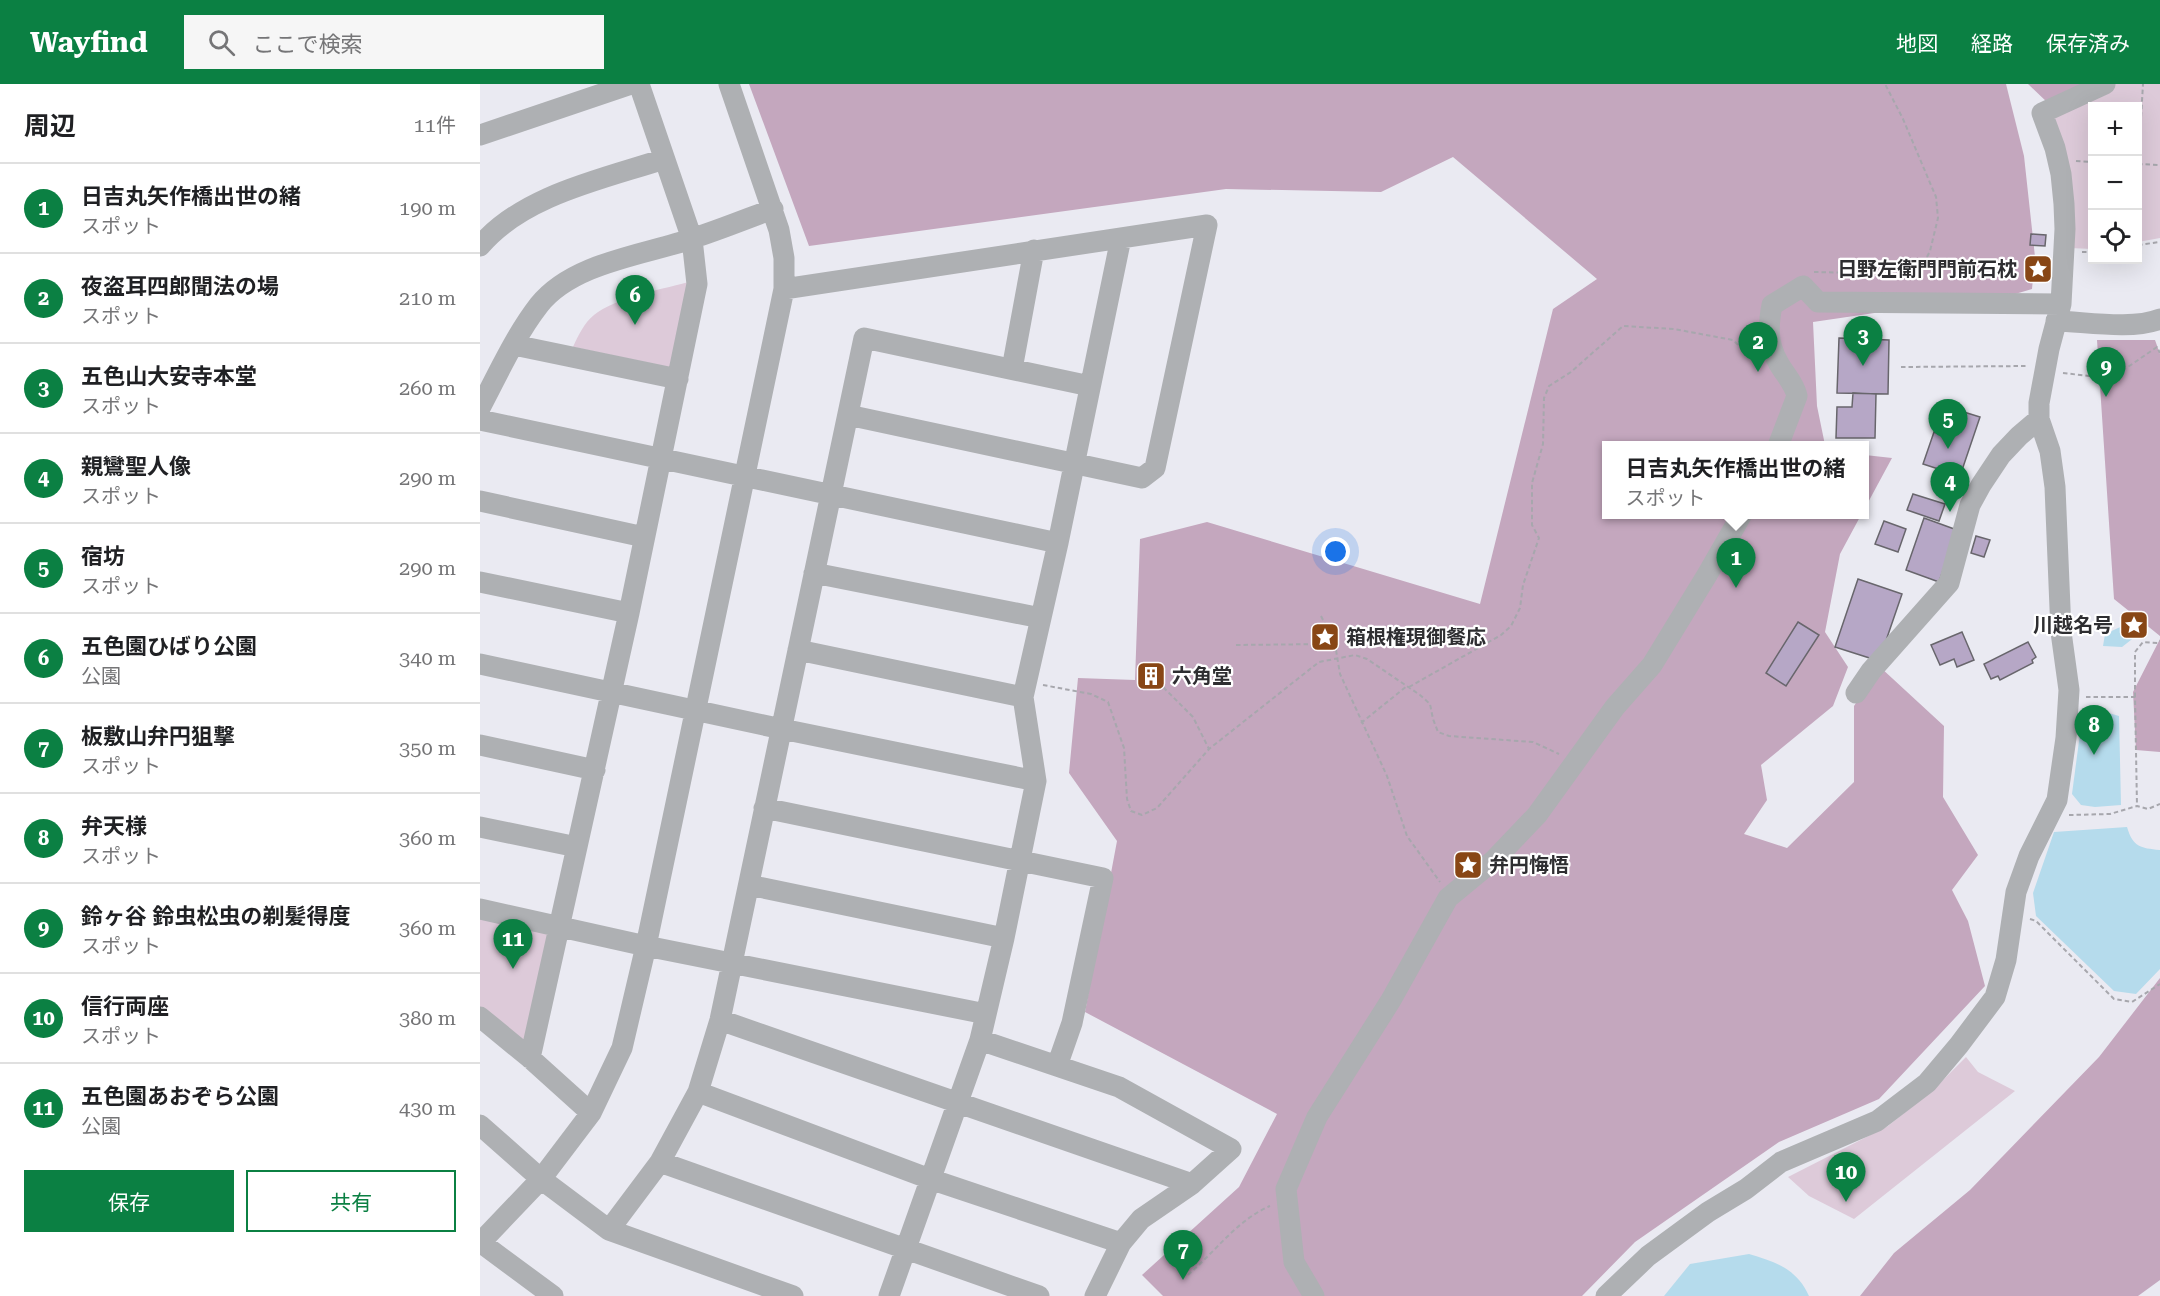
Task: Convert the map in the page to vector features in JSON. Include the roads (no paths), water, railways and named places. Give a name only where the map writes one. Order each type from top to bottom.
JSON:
[{"type":"street","points":[[480,135],[631,84]]},
{"type":"street","points":[[530,1058],[629,613],[697,284],[692,239],[639,84]]},
{"type":"street","points":[[553,1296],[480,1243],[540,1179],[591,1113],[622,1048],[646,946],[784,289],[784,258],[779,230],[729,84]]},
{"type":"street","points":[[1606,1296],[1648,1256],[1708,1212],[1746,1189],[1781,1162],[1877,1121],[1927,1083],[1995,997],[2006,960],[2016,892],[2029,856],[2057,800],[2066,738],[2068,697],[2061,632],[2055,487],[2050,451],[2039,419],[2039,403],[2045,368],[2059,313],[2065,229],[2061,174],[2055,148],[2042,113],[2105,84]]},
{"type":"street","points":[[480,246],[499,227],[531,206],[557,194],[664,159]]},
{"type":"street","points":[[480,408],[514,345],[539,305],[567,281],[602,265],[692,239],[772,209]]},
{"type":"street","points":[[784,289],[1207,225],[1155,468],[1142,478],[848,415]]},
{"type":"street","points":[[889,1296],[980,1040],[1004,938],[1036,781],[1025,689],[1058,543],[1121,238]]},
{"type":"street","points":[[1012,369],[1034,250]]},
{"type":"street","points":[[1780,441],[1797,396],[1795,387],[1778,362],[1769,340],[1768,323],[1772,305],[1803,286],[1818,302],[2059,313],[2130,324],[2160,319]]},
{"type":"street","points":[[609,1230],[660,1162],[698,1092],[720,1020],[730,963],[749,885],[864,339],[1090,386]]},
{"type":"street","points":[[514,345],[678,379]]},
{"type":"street","points":[[1856,693],[1871,671],[1949,583],[1970,505],[2001,456],[2039,419]]},
{"type":"street","points":[[480,420],[1058,543]]},
{"type":"street","points":[[480,501],[644,537]]},
{"type":"street","points":[[1314,1296],[1294,1262],[1286,1189],[1317,1117],[1391,1000],[1448,898],[1509,847],[1537,815],[1615,707],[1652,665],[1739,519]]},
{"type":"street","points":[[814,573],[1041,618]]},
{"type":"street","points":[[480,582],[629,613]]},
{"type":"street","points":[[798,650],[1025,689]]},
{"type":"street","points":[[480,664],[1036,781]]},
{"type":"street","points":[[480,745],[595,770]]},
{"type":"street","points":[[765,808],[1103,878],[1072,1023],[1057,1066]]},
{"type":"street","points":[[480,827],[578,847]]},
{"type":"street","points":[[749,885],[1004,938]]},
{"type":"street","points":[[480,909],[646,946],[986,1014]]},
{"type":"street","points":[[480,1017],[591,1113]]},
{"type":"street","points":[[720,1020],[1192,1184]]},
{"type":"street","points":[[980,1040],[1119,1087],[1231,1149],[1192,1184],[1141,1219],[1121,1243],[1095,1296]]},
{"type":"street","points":[[698,1092],[930,1179],[1121,1243]]},
{"type":"street","points":[[480,1125],[540,1179],[609,1230],[793,1296]]},
{"type":"street","points":[[660,1162],[1039,1296]]},
{"type":"water","points":[[2129,623],[2136,636],[2122,647],[2103,646],[2105,634]]},
{"type":"water","points":[[2088,707],[2119,716],[2121,805],[2095,807],[2081,805],[2072,794],[2083,711]]},
{"type":"water","points":[[2127,827],[2135,843],[2160,850],[2160,969],[2136,994],[2114,991],[2036,916],[2033,893],[2054,832]]},
{"type":"water","points":[[1749,1254],[1785,1268],[1798,1279],[1809,1296],[1664,1296],[1690,1264]]},
{"type":"place","name":"日野左衛門門前石枕","points":[[2038,269]]},
{"type":"place","name":"五色園ひばり公園","points":[[635,325]]},
{"type":"place","name":"五色山大安寺本堂","points":[[1863,366]]},
{"type":"place","name":"夜盗耳四郎聞法の場","points":[[1758,372]]},
{"type":"place","name":"鈴ヶ谷 鈴虫松虫の剃髪得度","points":[[2106,397]]},
{"type":"place","name":"宿坊","points":[[1948,449]]},
{"type":"place","name":"親鸞聖人像","points":[[1950,512]]},
{"type":"place","name":"日吉丸矢作橋出世の緒","points":[[1736,588]]},
{"type":"place","name":"川越名号","points":[[2134,625]]},
{"type":"place","name":"箱根権現御餐応","points":[[1325,637]]},
{"type":"place","name":"六角堂","points":[[1151,676]]},
{"type":"place","name":"弁天様","points":[[2094,755]]},
{"type":"place","name":"弁円悔悟","points":[[1468,865]]},
{"type":"place","name":"五色園あおぞら公園","points":[[513,969]]},
{"type":"place","name":"信行両座","points":[[1846,1202]]},
{"type":"place","name":"板敷山弁円狙撃","points":[[1183,1280]]}]
